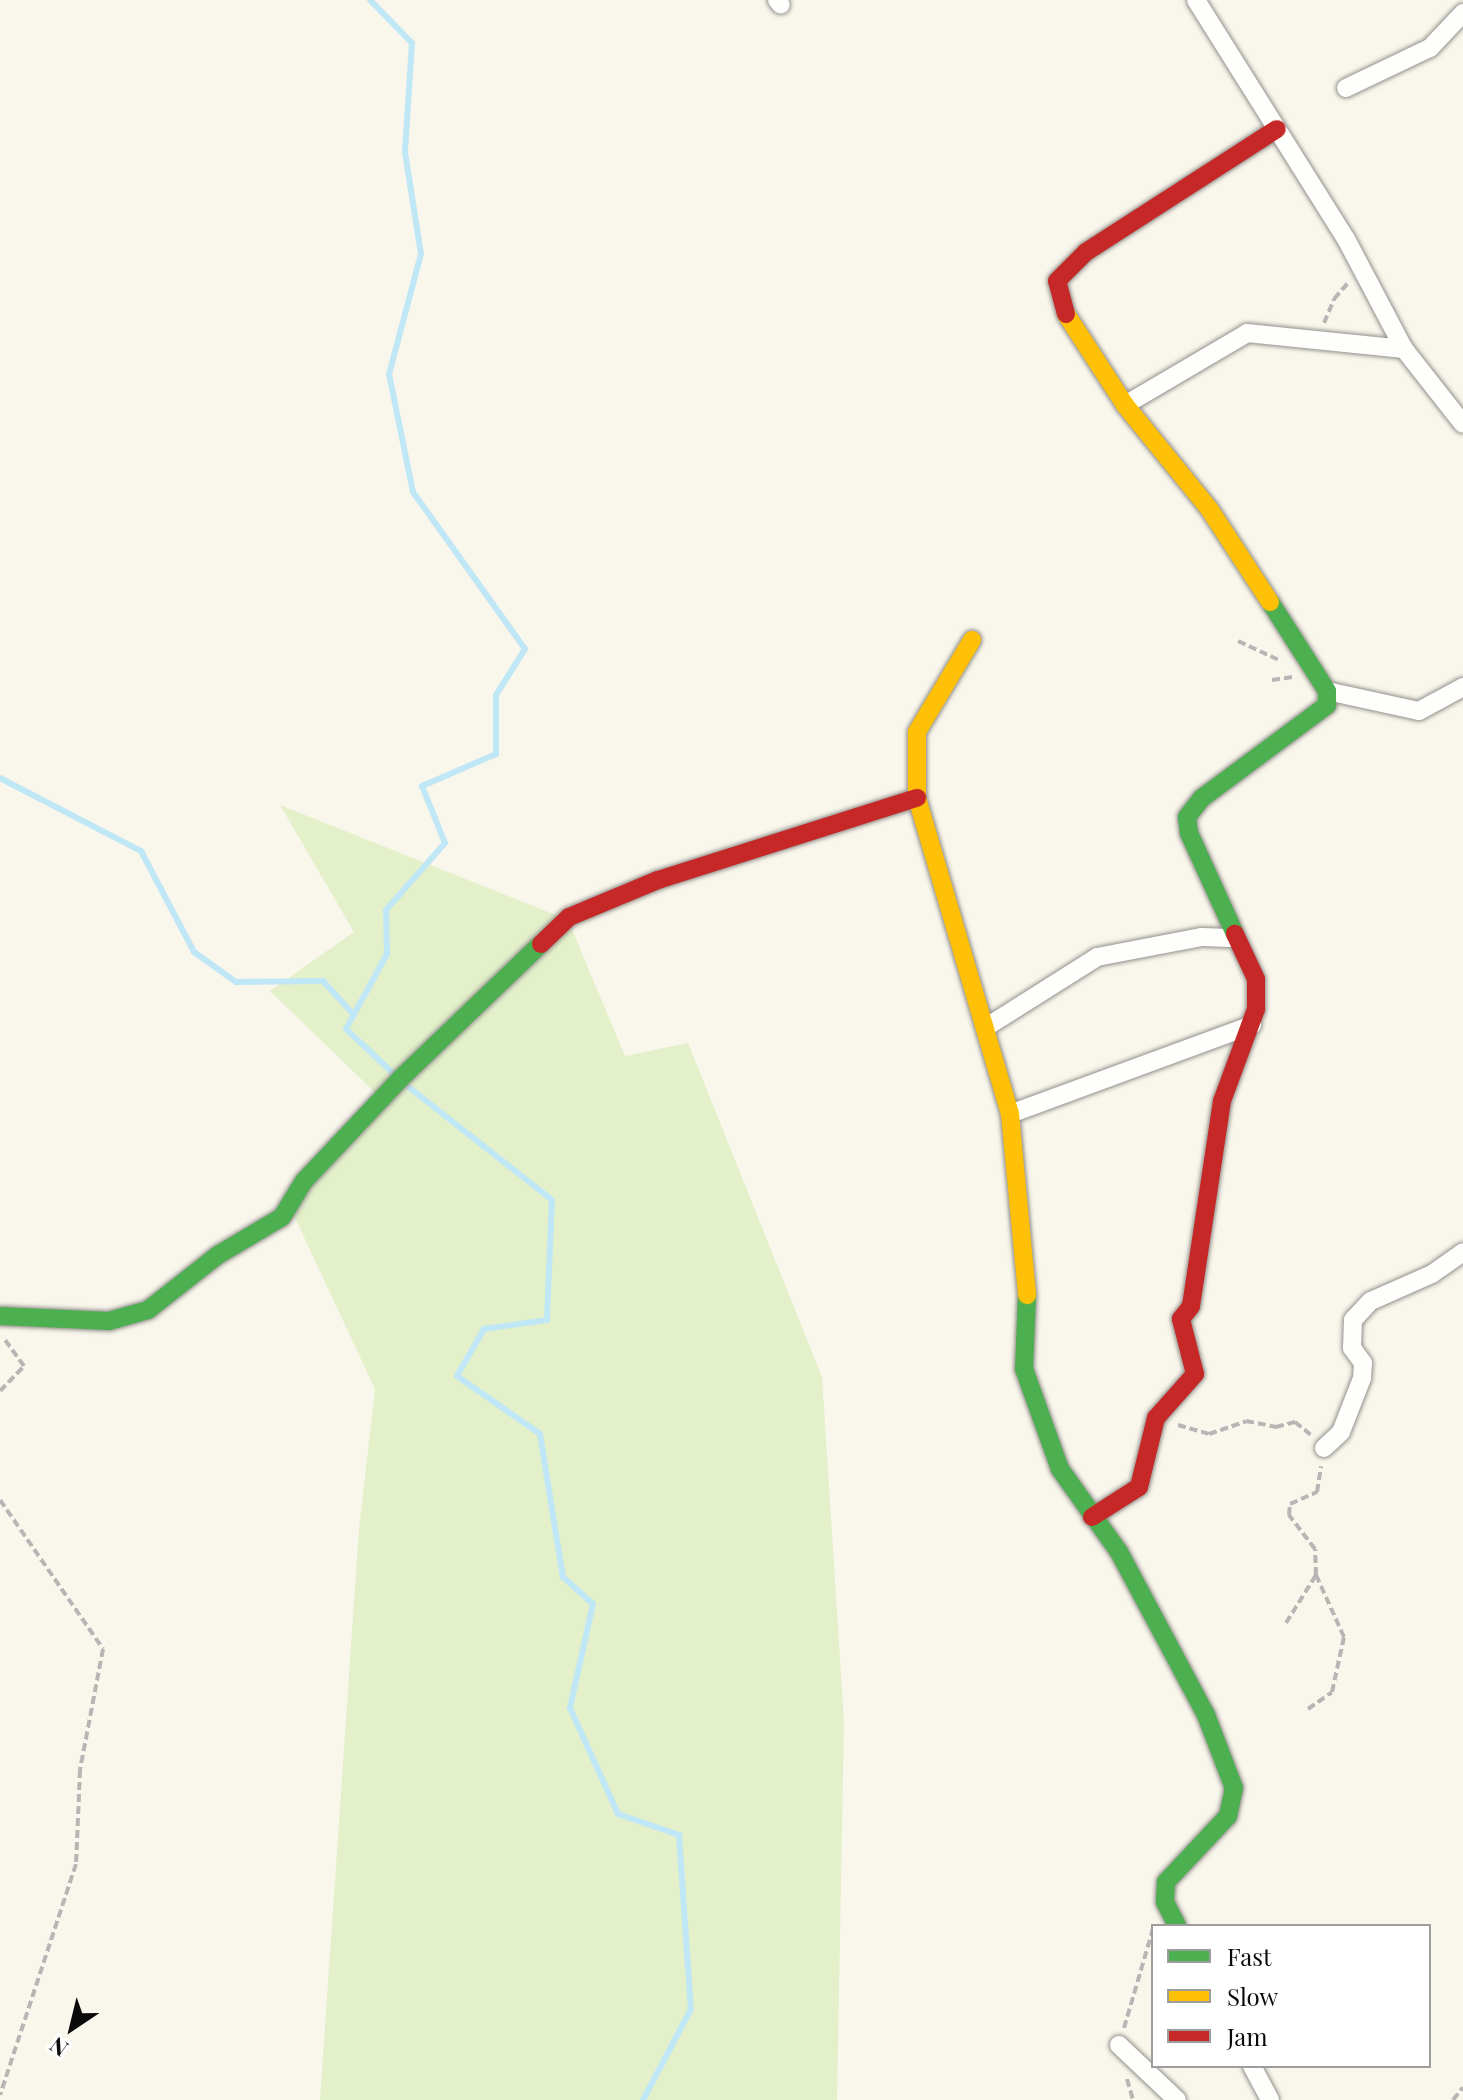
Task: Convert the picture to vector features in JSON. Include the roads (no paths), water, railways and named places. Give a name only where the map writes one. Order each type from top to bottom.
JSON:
[{"type":"street","points":[[1196,0],[1346,239],[1404,349],[1462,420]]},
{"type":"street","points":[[1346,88],[1430,48],[1463,13]]},
{"type":"street","points":[[1092,1517],[1139,1487],[1156,1418],[1195,1374],[1181,1319],[1191,1306],[1222,1101],[1252,1025],[1256,979],[1189,833],[1187,817],[1202,798],[1312,721],[1327,705],[1327,691],[1210,510],[1125,405],[1063,309],[1057,281],[1086,252],[1277,129]]},
{"type":"street","points":[[1125,405],[1247,333],[1316,343],[1404,349]]},
{"type":"street","points":[[972,640],[917,732],[917,798],[988,1026],[1010,1114],[1027,1300],[1024,1369],[1060,1469],[1119,1552],[1206,1715],[1234,1788],[1228,1816],[1166,1882],[1165,1902],[1176,1924]]},
{"type":"street","points":[[1327,691],[1419,711],[1463,687]]},
{"type":"street","points":[[0,1316],[74,1322],[109,1321],[148,1310],[218,1255],[282,1217],[304,1181],[408,1070],[569,917],[658,880],[917,798]]},
{"type":"street","points":[[988,1026],[1083,965],[1116,950],[1202,937],[1236,938]]},
{"type":"street","points":[[1010,1114],[1252,1025]]},
{"type":"street","points":[[1324,1448],[1341,1432],[1362,1378],[1363,1363],[1352,1348],[1353,1320],[1371,1301],[1432,1274],[1463,1252]]},
{"type":"street","points":[[1119,2045],[1177,2100]]},
{"type":"street","points":[[1253,2068],[1270,2100]]},
{"type":"waterway","points":[[370,0],[412,43],[405,152],[421,254],[389,374],[413,492],[525,649],[496,695],[496,754],[422,786],[445,843],[386,910],[387,954],[346,1029],[395,1075]]},
{"type":"waterway","points":[[0,778],[141,851],[194,952],[236,982],[323,981],[354,1015]]},
{"type":"waterway","points":[[406,1085],[552,1200],[547,1320],[484,1329],[457,1376],[540,1434],[563,1577],[593,1604],[570,1708],[618,1814],[679,1835],[691,2009],[643,2100]]}]
